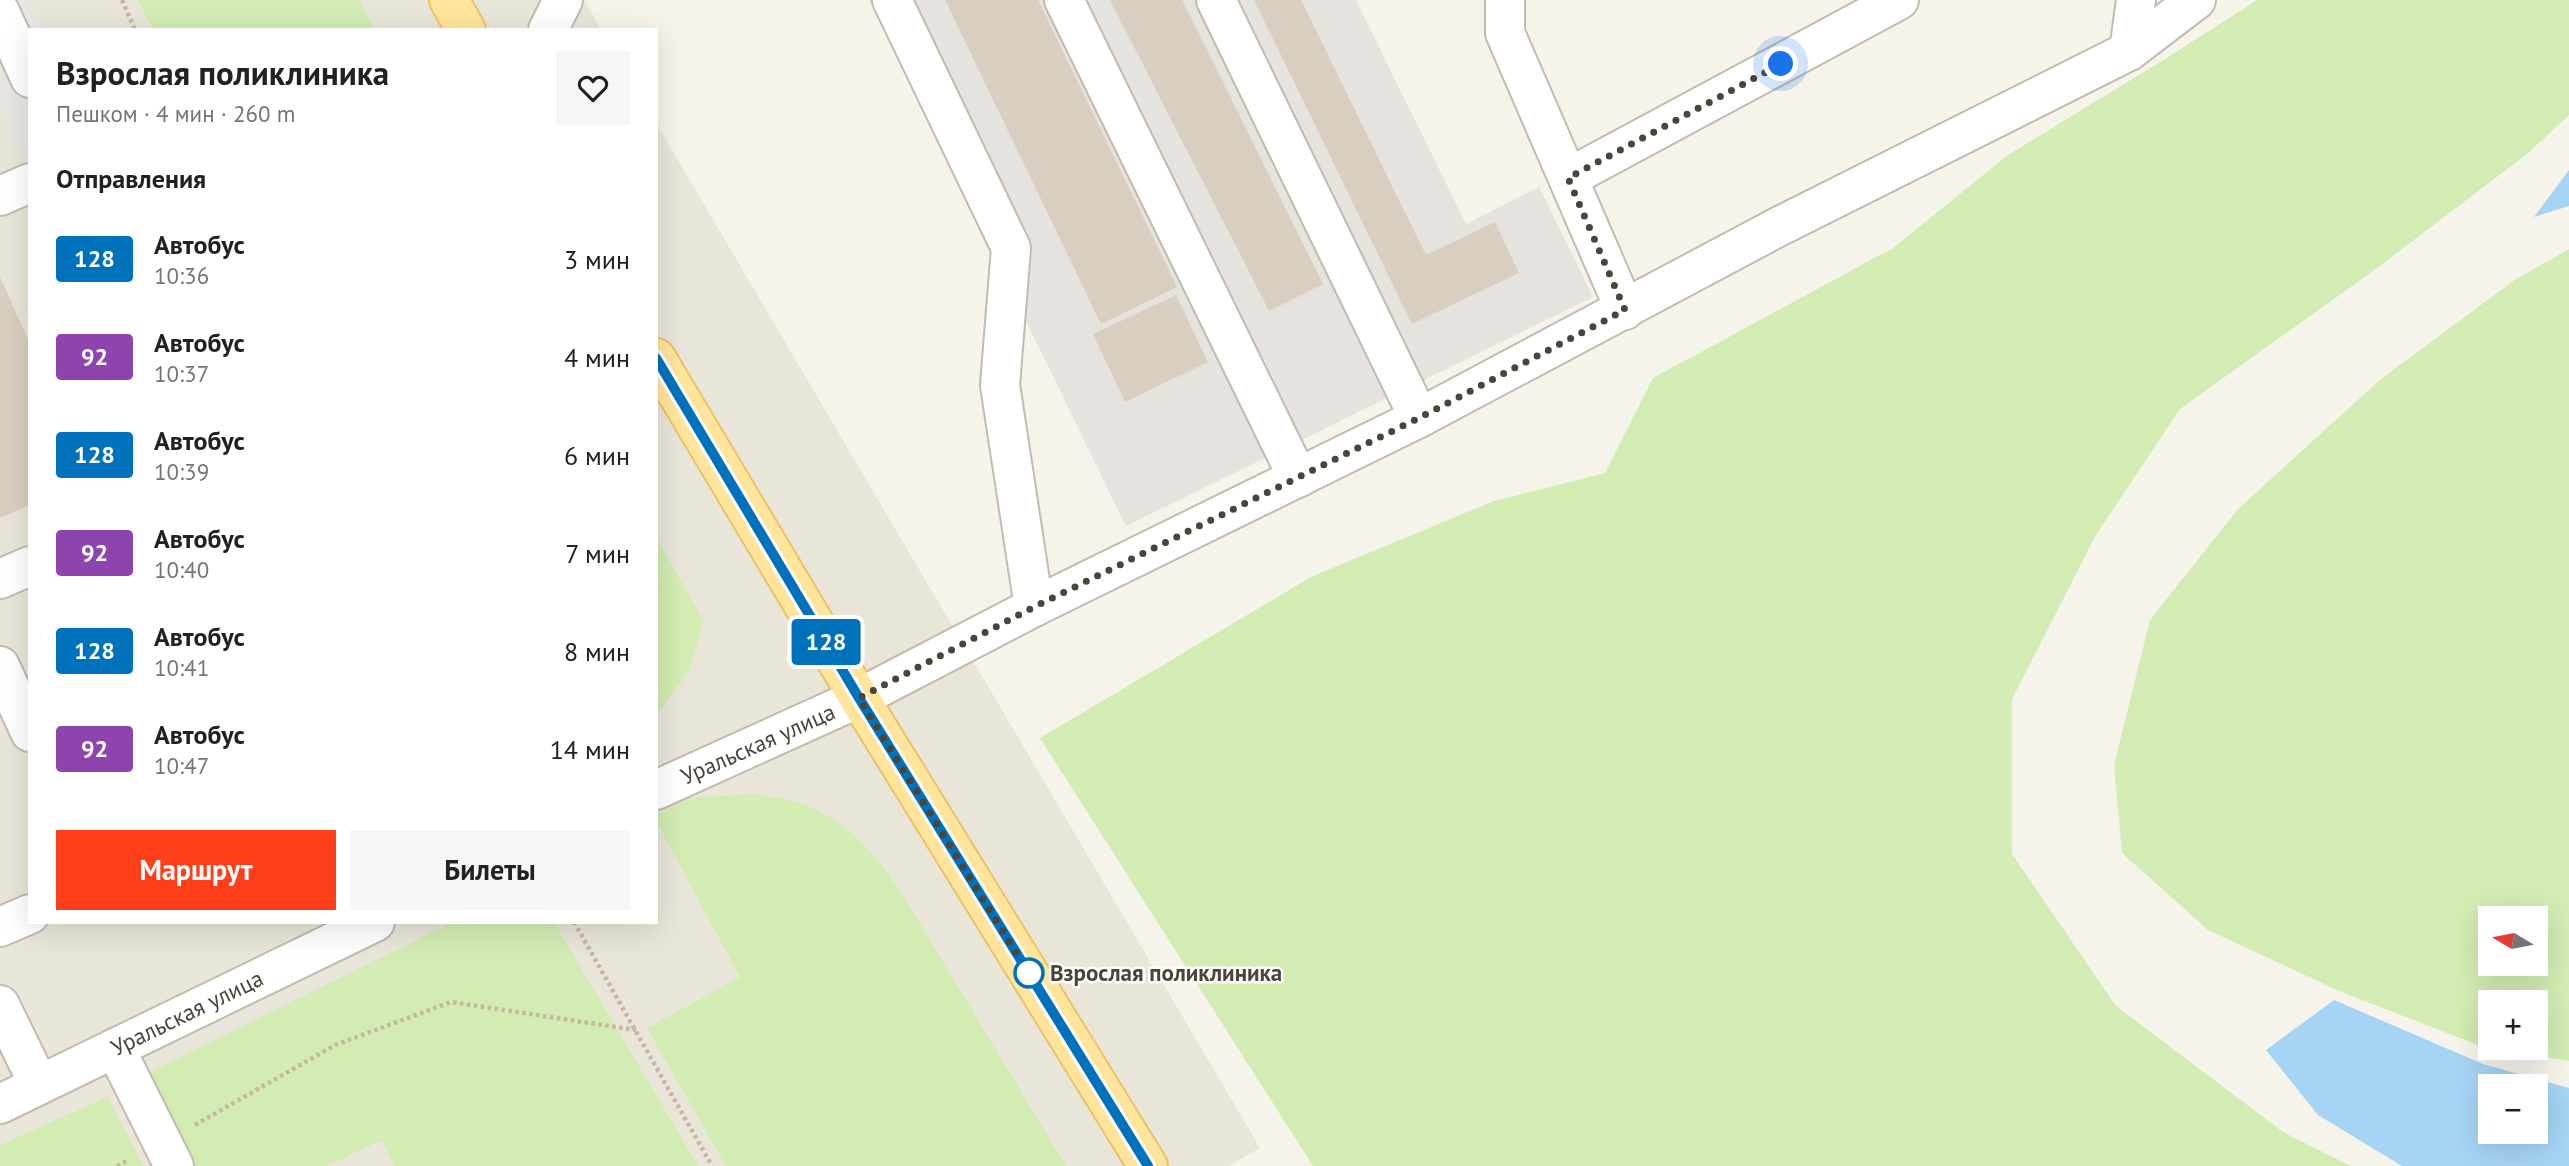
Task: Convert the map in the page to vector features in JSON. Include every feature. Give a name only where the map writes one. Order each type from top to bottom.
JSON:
[{"type":"main road","points":[[449,0],[465,28]]},
{"type":"main road","points":[[658,361],[859,698],[1148,1166]]},
{"type":"street","points":[[549,28],[564,0]]},
{"type":"street","points":[[892,0],[1010,248],[1000,385],[1034,607]]},
{"type":"street","points":[[1064,0],[1298,478]]},
{"type":"street","points":[[1216,0],[1419,418]]},
{"type":"street","points":[[1504,0],[1505,33],[1625,310]]},
{"type":"street","points":[[1568,178],[1899,0]]},
{"type":"street","points":[[2130,51],[2136,0]]},
{"type":"street","name":"Уральская улица","points":[[658,789],[859,698],[1034,607],[1419,418],[1778,227],[2130,51],[2193,1]]},
{"type":"street","points":[[0,12],[28,74]]},
{"type":"street","points":[[0,196],[28,184]]},
{"type":"street","points":[[0,579],[28,567]]},
{"type":"street","points":[[0,666],[28,728]]},
{"type":"street","points":[[0,927],[28,915]]},
{"type":"street","name":"Уральская улица","points":[[0,1104],[371,924]]},
{"type":"street","points":[[0,1005],[39,1085]]},
{"type":"street","points":[[115,1048],[169,1155]]},
{"type":"path","points":[[122,0],[134,28]]},
{"type":"path","points":[[575,924],[712,1166]]},
{"type":"path","points":[[117,1166],[169,1155],[335,1045],[451,1002],[636,1030]]},
{"type":"shaded area","points":[[0,0],[584,0],[600,28],[28,28],[28,924],[658,924],[658,126],[1260,1148],[1229,1166],[0,1166]]},
{"type":"shaded area","points":[[0,0],[29,0],[42,28],[28,28],[28,171],[0,109]]},
{"type":"shaded area","points":[[869,0],[1356,0],[1466,224],[1539,187],[1593,297],[1126,526]]},
{"type":"green space","points":[[138,0],[359,0],[374,28],[152,28]]},
{"type":"green space","points":[[2257,0],[2569,0],[2569,115],[2527,154],[2369,274],[2180,409],[2096,535],[2012,699],[2012,854],[2116,1006],[2283,1132],[2351,1166],[1313,1166],[1040,738],[1313,576],[1494,501],[1605,473],[1653,378],[1893,248],[2008,155]]},
{"type":"green space","points":[[2569,249],[2569,1061],[2548,1058],[2548,990],[2478,990],[2478,1045],[2339,991],[2208,930],[2122,853],[2114,765],[2150,620],[2238,509],[2381,379],[2516,279]]},
{"type":"green space","points":[[658,541],[703,620],[690,669],[658,713]]},
{"type":"green space","points":[[753,794],[793,801],[836,821],[861,841],[901,892],[1066,1166],[726,1166],[647,1028],[740,977],[658,825],[658,813],[691,798]]},
{"type":"green space","points":[[449,924],[555,924],[698,1166],[394,1166],[382,1140],[327,1166],[196,1166],[150,1072]]},
{"type":"green space","points":[[107,1097],[144,1166],[0,1166],[0,1145]]},
{"type":"water","points":[[2569,170],[2569,206],[2534,217]]},
{"type":"water","points":[[2334,1000],[2483,1064],[2519,1074],[2478,1074],[2478,1144],[2548,1144],[2548,1082],[2569,1088],[2569,1166],[2402,1166],[2318,1115],[2266,1050]]},
{"type":"building","points":[[945,0],[1038,0],[1177,287],[1101,324]]},
{"type":"building","points":[[1110,0],[1182,0],[1323,284],[1269,311]]},
{"type":"building","points":[[1254,0],[1301,0],[1426,255],[1495,222],[1519,273],[1412,324]]},
{"type":"building","points":[[0,277],[28,340],[28,506],[0,518]]},
{"type":"building","points":[[1176,295],[1208,362],[1125,402],[1093,334]]},
{"type":"bus line","name":"128","points":[[658,361],[859,698],[1148,1166]]},
{"type":"place","name":"Взрослая поликлиника","points":[[1029,973]]},
{"type":"route","points":[[1029,973],[1032,979],[859,698],[1034,607],[1419,418],[1625,310],[1568,178],[1781,64]]}]
